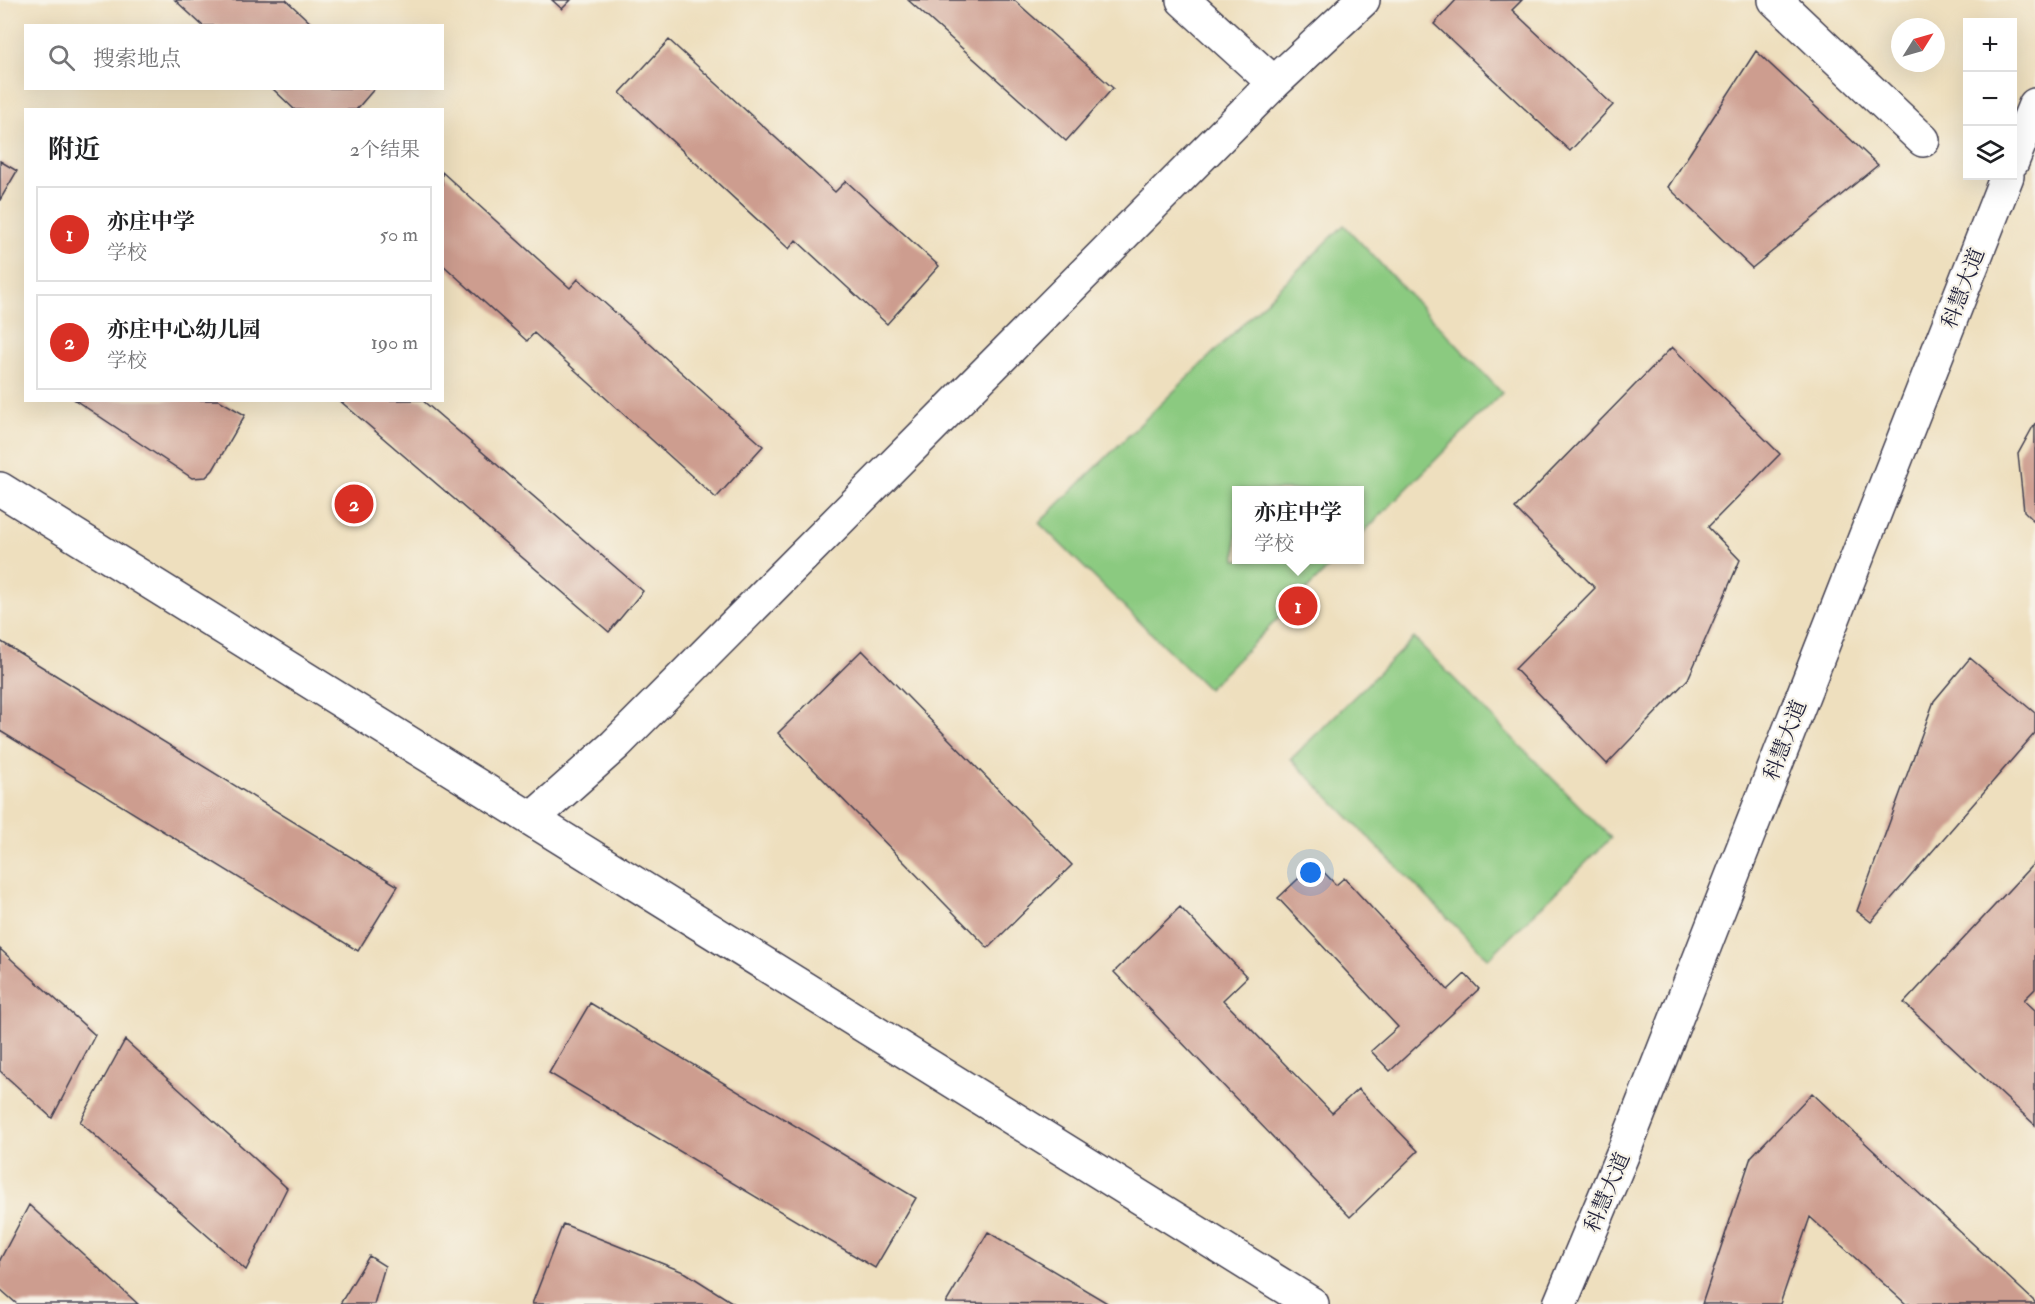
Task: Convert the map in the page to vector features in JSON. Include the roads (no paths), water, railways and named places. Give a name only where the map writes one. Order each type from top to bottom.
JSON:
[{"type":"street","points":[[1183,0],[1274,83]]},
{"type":"street","points":[[533,818],[623,736],[1274,83],[1363,0]]},
{"type":"street","points":[[1775,0],[1923,140]]},
{"type":"street","points":[[2017,152],[2035,105]]},
{"type":"street","name":"科慧大道","points":[[1560,1304],[1626,1146],[2005,180]]},
{"type":"street","points":[[0,489],[1312,1304]]},
{"type":"place","name":"亦庄中心幼儿园","points":[[354,504]]},
{"type":"place","name":"亦庄中学","points":[[1298,606]]}]
